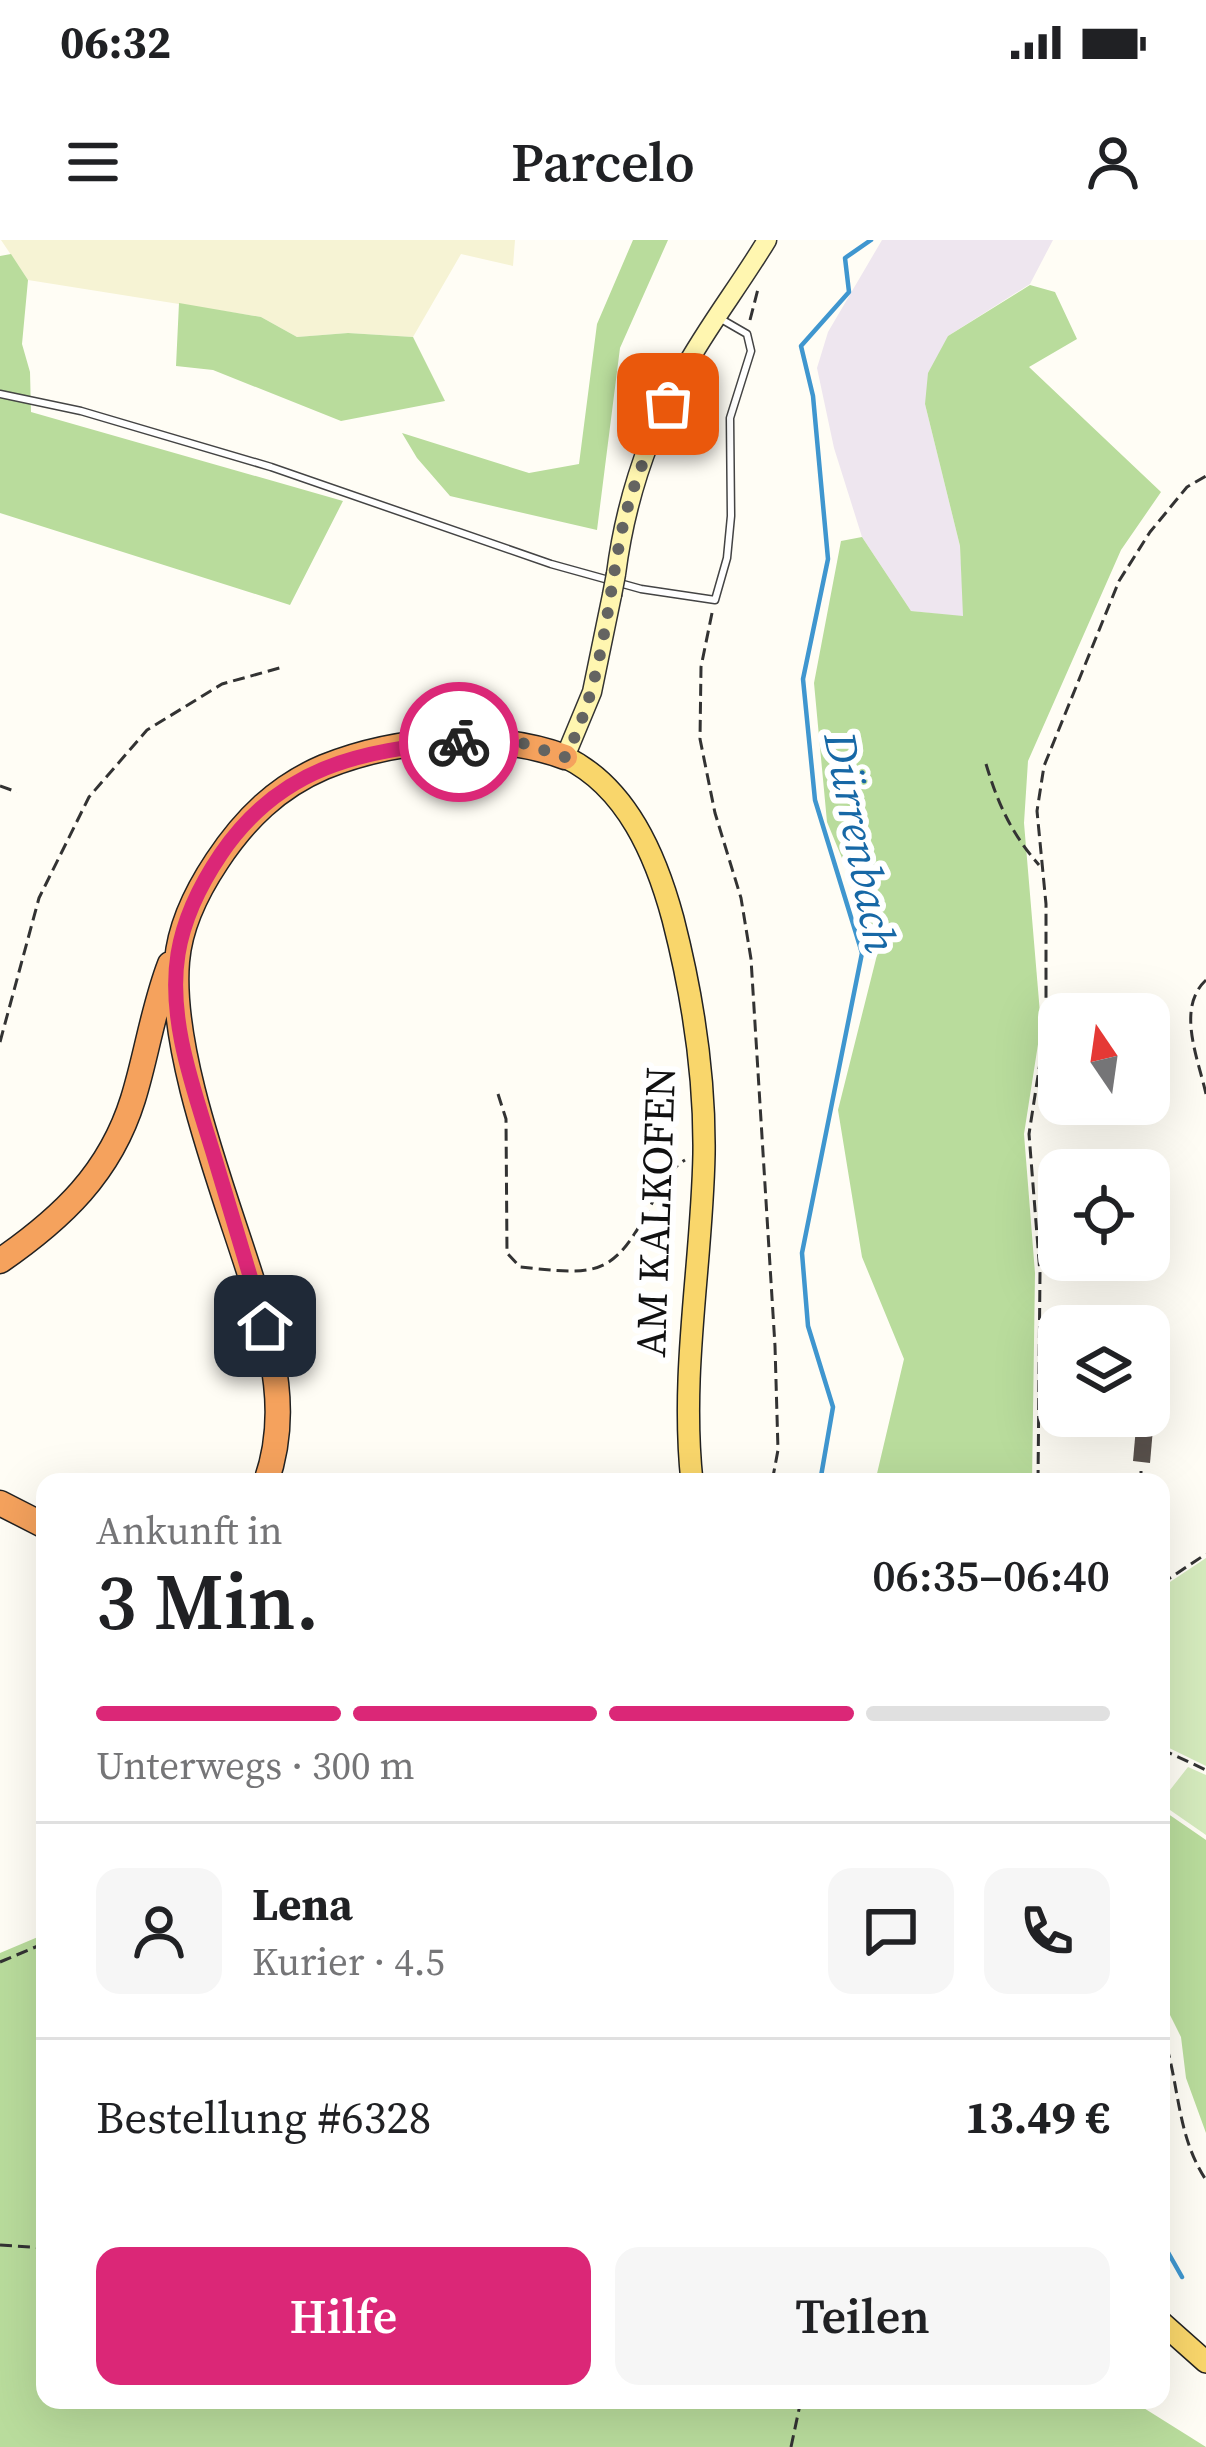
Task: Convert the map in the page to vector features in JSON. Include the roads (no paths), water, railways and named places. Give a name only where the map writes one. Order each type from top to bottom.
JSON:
[{"type":"highway","points":[[0,1262],[62,1215],[99,1173],[114,1147],[133,1100],[159,994],[200,886],[246,821],[290,784],[337,762],[408,747],[522,743],[565,757]]},
{"type":"highway","points":[[183,928],[176,990],[184,1050],[275,1366],[280,1430],[268,1473]]},
{"type":"highway","points":[[0,1503],[36,1521]]},
{"type":"main road","name":"AM KALKOFEN","points":[[565,757],[580,764],[635,824],[654,859],[687,975],[698,1039],[704,1154],[687,1398],[691,1473]]},
{"type":"main road","points":[[1170,2330],[1206,2362]]},
{"type":"street","points":[[565,757],[592,692],[621,533],[641,465],[681,374],[767,240]]},
{"type":"lane","points":[[0,394],[81,411],[271,467],[550,564],[641,589],[716,600],[731,516],[730,418],[751,350],[747,334],[717,317]]},
{"type":"waterway","name":"Dürrenbach","points":[[822,1473],[833,1407],[808,1326],[802,1253],[862,953],[815,800],[803,679],[828,559],[813,396],[801,346],[849,292],[845,258],[871,240]]},
{"type":"waterway","name":"Dürrenbach","points":[[1170,2256],[1182,2277]]}]
